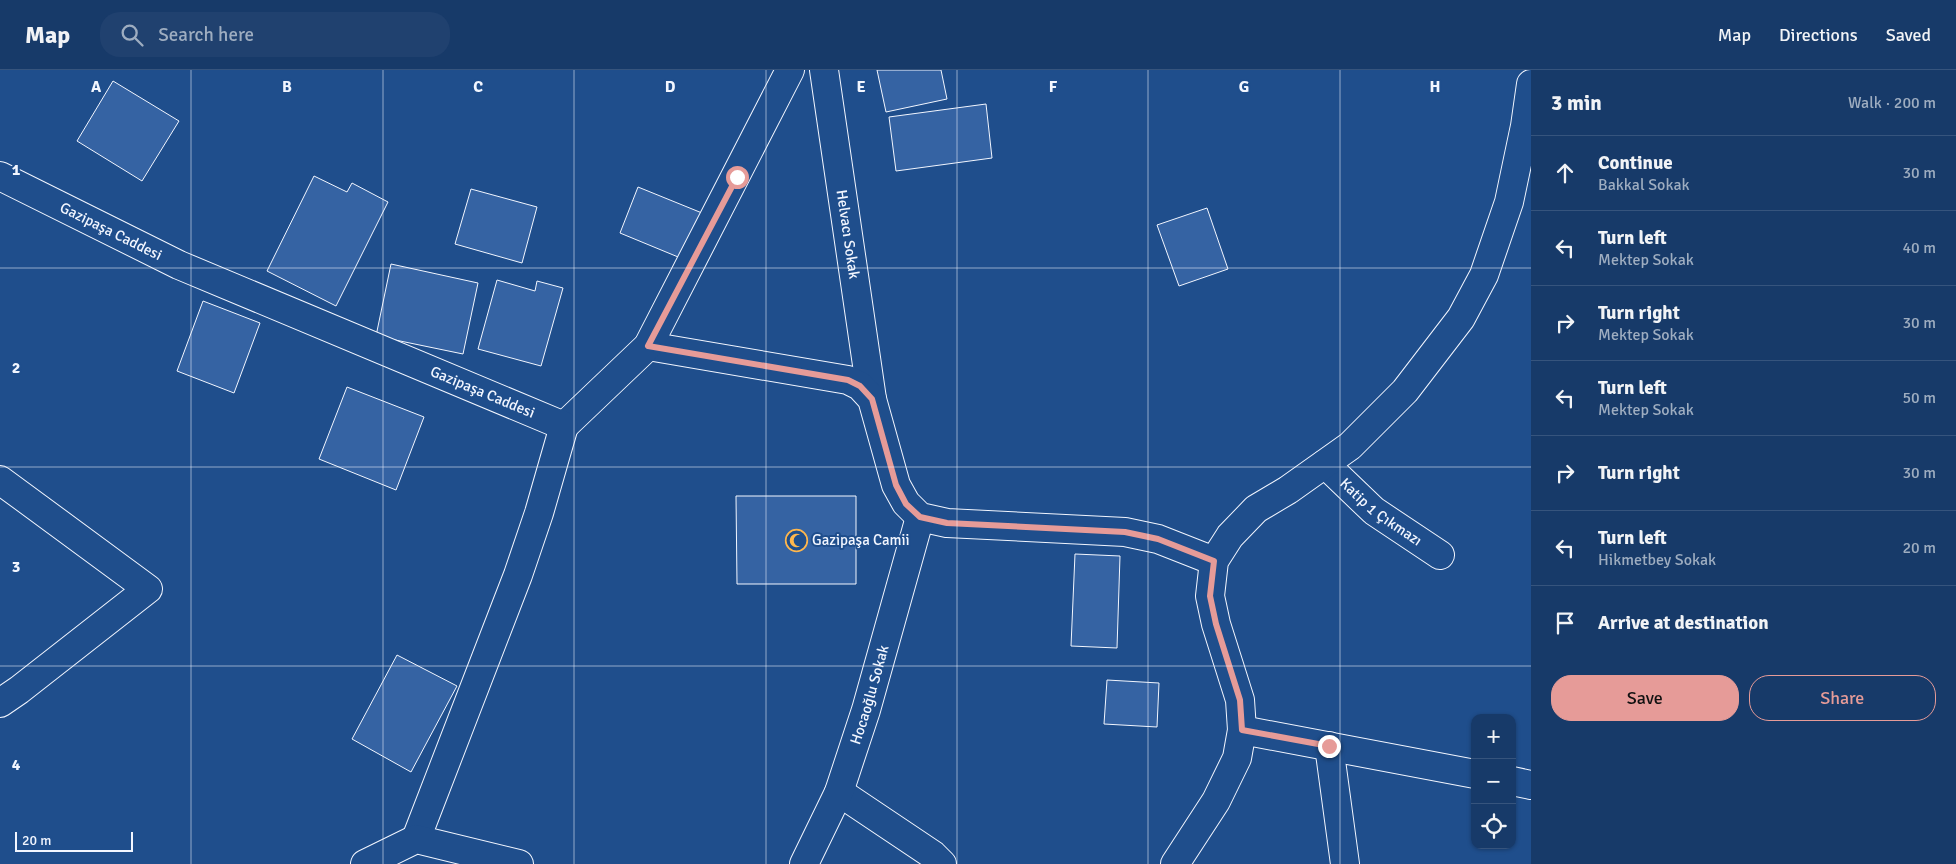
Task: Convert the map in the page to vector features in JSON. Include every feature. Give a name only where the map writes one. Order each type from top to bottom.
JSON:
[{"type":"street","points":[[416,840],[518,575],[539,513],[564,426],[648,346],[737,177],[790,70]]},
{"type":"street","name":"Helvacı Sokak","points":[[824,70],[872,399],[896,485],[906,504],[920,517]]},
{"type":"street","points":[[1175,864],[1216,800],[1238,758],[1242,730],[1240,700],[1216,624],[1210,596],[1214,561],[1230,536],[1256,509],[1288,490],[1350,446],[1406,391],[1461,318],[1520,203],[1525,126],[1531,84]]},
{"type":"street","name":"Gazipaşa Caddesi","points":[[0,176],[179,265],[564,426]]},
{"type":"street","points":[[648,346],[848,380],[860,386],[872,399]]},
{"type":"street","name":"Katip 1 Çıkmazı","points":[[1325,464],[1374,511],[1440,555]]},
{"type":"street","points":[[0,480],[148,589],[20,690],[0,703]]},
{"type":"street","points":[[920,517],[947,523],[1125,532],[1158,539],[1214,561]]},
{"type":"street","name":"Hocaoğlu Sokak","points":[[804,864],[839,792],[868,701],[920,517]]},
{"type":"street","points":[[1242,730],[1471,773]]},
{"type":"street","points":[[1329,746],[1345,864]]},
{"type":"street","points":[[1516,782],[1531,784]]},
{"type":"street","points":[[839,792],[933,855],[942,864]]},
{"type":"street","points":[[365,864],[416,840],[519,864]]},
{"type":"building","points":[[877,70],[941,70],[947,99],[886,112]]},
{"type":"building","points":[[113,81],[179,121],[142,181],[77,141]]},
{"type":"building","points":[[986,104],[992,158],[896,171],[889,117]]},
{"type":"building","points":[[314,176],[347,192],[352,183],[388,202],[336,306],[267,271]]},
{"type":"building","points":[[638,187],[702,213],[683,259],[620,233]]},
{"type":"building","points":[[471,189],[537,207],[522,263],[455,244]]},
{"type":"building","points":[[1207,208],[1228,269],[1179,286],[1157,225]]},
{"type":"building","points":[[391,264],[478,283],[463,354],[376,336]]},
{"type":"building","points":[[497,280],[535,291],[537,281],[563,288],[541,366],[478,349]]},
{"type":"building","points":[[203,301],[260,323],[234,393],[177,371]]},
{"type":"building","points":[[347,387],[424,417],[396,490],[319,459]]},
{"type":"building","name":"Gazipaşa Camii","points":[[736,496],[856,496],[856,584],[737,584]]},
{"type":"building","points":[[1075,554],[1120,556],[1117,648],[1071,646]]},
{"type":"building","points":[[397,655],[457,686],[411,772],[352,739]]},
{"type":"building","points":[[1107,680],[1159,683],[1157,727],[1104,724]]},
{"type":"place","name":"Gazipaşa Camii","points":[[796,540]]},
{"type":"route","points":[[737,177],[648,346],[848,380],[860,386],[872,399],[896,485],[906,504],[920,517],[947,523],[1125,532],[1158,539],[1214,561],[1210,596],[1216,624],[1240,700],[1242,730],[1329,746]]}]
